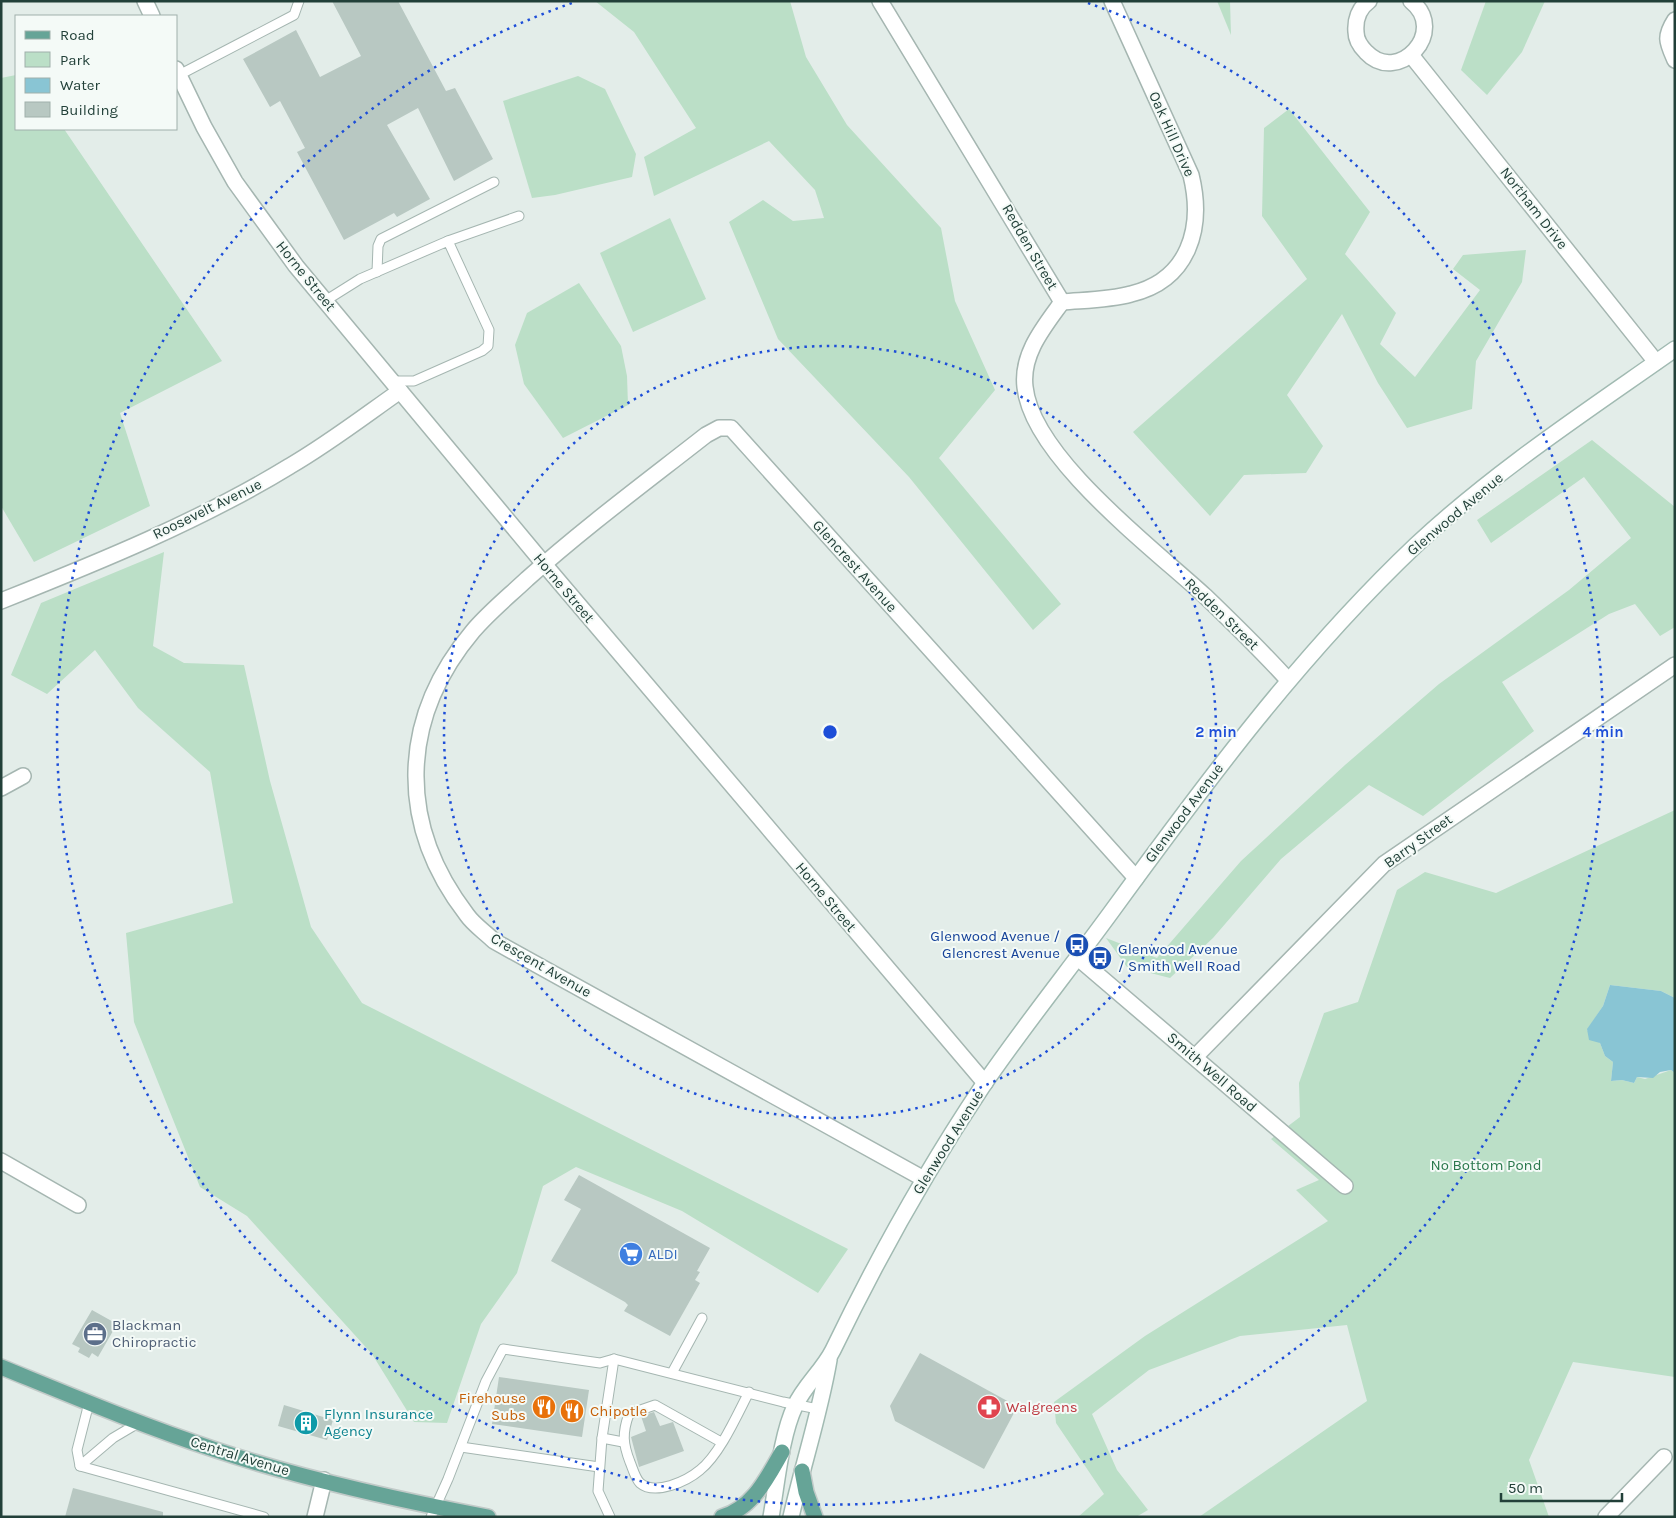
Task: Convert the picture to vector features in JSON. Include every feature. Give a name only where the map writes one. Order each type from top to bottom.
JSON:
[{"type":"main road","name":"Central Avenue","points":[[1,1367],[89,1403],[217,1451],[324,1480],[435,1514],[488,1517]]},
{"type":"main road","points":[[722,1517],[743,1507],[762,1488],[782,1452]]},
{"type":"main road","points":[[802,1471],[806,1492],[815,1517]]},
{"type":"street","points":[[145,1],[152,15]]},
{"type":"street","name":"Redden Street","points":[[880,1],[1062,302],[1038,336],[1026,366],[1024,385],[1027,403],[1044,436],[1066,466],[1206,597],[1288,680]]},
{"type":"street","name":"Oak Hill Drive","points":[[1062,302],[1113,298],[1149,288],[1166,279],[1179,265],[1196,226],[1196,193],[1191,175],[1112,1]]},
{"type":"street","points":[[1369,1],[1358,14],[1355,25],[1356,36],[1361,47],[1368,55],[1384,62],[1401,60],[1411,55],[1423,36],[1424,25],[1421,14],[1411,1]]},
{"type":"street","points":[[1675,20],[1667,31],[1668,44],[1675,60]]},
{"type":"street","name":"Northam Drive","points":[[1411,55],[1656,362]]},
{"type":"street","name":"Horne Street","points":[[178,72],[204,127],[235,182],[296,266],[544,564],[985,1084]]},
{"type":"street","name":"Glenwood Avenue","points":[[771,1517],[782,1452],[795,1405],[830,1356],[876,1263],[924,1178],[985,1084],[1235,745],[1288,680],[1362,600],[1445,520],[1567,425],[1675,349]]},
{"type":"street","name":"Roosevelt Avenue","points":[[1,601],[166,530],[240,494],[297,462],[396,386]]},
{"type":"street","name":"Glencrest Avenue","points":[[544,564],[706,434],[719,428],[730,428],[1136,878]]},
{"type":"street","name":"Crescent Avenue","points":[[544,564],[473,632],[451,662],[434,692],[422,730],[415,768],[417,807],[427,846],[445,881],[468,916],[494,940],[924,1178]]},
{"type":"street","name":"Barry Street","points":[[1195,1057],[1384,864],[1675,665]]},
{"type":"street","points":[[1,788],[23,776]]},
{"type":"street","name":"Smith Well Road","points":[[1078,958],[1345,1186]]},
{"type":"street","points":[[1,1161],[78,1205]]},
{"type":"street","name":"Glenwood Avenue","points":[[791,1517],[830,1356]]},
{"type":"street","points":[[1606,1517],[1664,1457]]},
{"type":"street","points":[[315,1517],[324,1480]]},
{"type":"lane","points":[[178,72],[294,15],[299,1]]},
{"type":"lane","points":[[377,272],[378,246],[381,239],[494,182]]},
{"type":"lane","points":[[325,301],[377,272],[448,241],[519,216]]},
{"type":"lane","points":[[396,386],[414,381],[482,351],[488,346],[489,330],[448,241]]},
{"type":"lane","points":[[672,1373],[702,1318]]},
{"type":"lane","points":[[435,1514],[486,1381],[503,1349],[600,1363],[614,1359],[795,1405],[818,1408]]},
{"type":"lane","points":[[610,1517],[598,1491],[602,1438],[614,1359]]},
{"type":"lane","points":[[721,1442],[655,1405],[629,1414],[622,1442],[637,1479],[641,1484],[652,1489],[690,1477],[710,1461],[721,1442],[749,1392]]},
{"type":"lane","points":[[80,1466],[78,1450],[89,1403]]},
{"type":"lane","points":[[80,1466],[113,1438],[140,1422]]},
{"type":"lane","points":[[602,1438],[622,1442]]},
{"type":"lane","points":[[461,1446],[599,1467]]},
{"type":"lane","points":[[80,1466],[264,1517]]},
{"type":"green space","points":[[595,1],[790,1],[806,57],[847,125],[941,228],[955,301],[995,390],[939,458],[1061,604],[1033,630],[909,477],[778,339],[729,222],[763,200],[793,221],[824,218],[815,190],[769,141],[654,196],[644,157],[696,128],[634,32]]},
{"type":"green space","points":[[1217,1],[1230,1],[1231,35]]},
{"type":"green space","points":[[1486,1],[1545,1],[1522,52],[1487,95],[1461,70]]},
{"type":"green space","points":[[15,75],[15,130],[65,130],[222,361],[120,413],[150,506],[34,562],[1,506],[1,78]]},
{"type":"green space","points":[[578,76],[605,89],[636,154],[632,177],[555,195],[532,198],[503,101]]},
{"type":"green space","points":[[1289,109],[1370,212],[1345,254],[1396,313],[1380,344],[1415,377],[1480,290],[1453,269],[1463,255],[1526,250],[1522,282],[1476,361],[1472,409],[1407,428],[1378,383],[1342,314],[1287,395],[1323,446],[1306,473],[1244,475],[1210,516],[1133,432],[1307,279],[1262,216],[1264,128]]},
{"type":"green space","points":[[670,218],[706,299],[633,332],[600,253]]},
{"type":"green space","points":[[579,283],[621,346],[627,376],[628,405],[563,438],[524,384],[515,345],[527,313]]},
{"type":"green space","points":[[1592,440],[1675,507],[1675,627],[1660,636],[1635,604],[1609,614],[1502,682],[1534,731],[1423,816],[1369,785],[1281,859],[1213,938],[1170,978],[1127,967],[1106,938],[1157,958],[1241,861],[1345,765],[1439,684],[1569,590],[1631,538],[1584,477],[1491,543],[1477,520]]},
{"type":"green space","points":[[164,552],[153,646],[184,663],[244,665],[270,781],[311,927],[362,1003],[848,1249],[818,1293],[682,1211],[576,1167],[543,1186],[517,1273],[481,1324],[447,1423],[414,1422],[372,1354],[247,1216],[200,1187],[134,1022],[126,933],[233,903],[210,772],[138,708],[95,650],[47,694],[11,675],[41,603]]},
{"type":"green space","name":"No Bottom Pond","points":[[1675,810],[1675,998],[1661,991],[1610,985],[1603,1006],[1587,1030],[1600,1043],[1605,1056],[1613,1062],[1611,1081],[1622,1080],[1634,1083],[1637,1077],[1645,1079],[1671,1070],[1675,1073],[1675,1377],[1573,1362],[1529,1460],[1549,1517],[1199,1517],[1367,1401],[1347,1325],[1240,1336],[1149,1370],[1092,1414],[1117,1470],[1148,1510],[1136,1517],[1078,1517],[1104,1494],[1056,1423],[1054,1402],[1145,1336],[1328,1221],[1296,1190],[1319,1180],[1271,1139],[1300,1117],[1299,1083],[1324,1013],[1358,1002],[1397,890],[1425,872],[1496,893]]},
{"type":"water","points":[[1610,985],[1661,991],[1675,998],[1675,1073],[1671,1070],[1660,1072],[1653,1078],[1637,1077],[1634,1083],[1622,1080],[1611,1081],[1613,1062],[1605,1056],[1600,1043],[1589,1040],[1587,1029],[1603,1006]]},
{"type":"building","points":[[332,1],[398,1],[446,91],[455,88],[493,159],[454,181],[418,108],[387,125],[430,199],[397,217],[394,213],[344,240],[297,152],[305,148],[280,101],[270,107],[243,59],[296,30],[320,77],[361,56]]},
{"type":"building","name":"ALDI","points":[[579,1175],[710,1248],[697,1271],[700,1272],[695,1280],[700,1283],[670,1336],[624,1311],[628,1305],[625,1302],[551,1261],[581,1209],[564,1200]]},
{"type":"building","name":"Blackman Chiropractic","points":[[92,1310],[117,1324],[98,1357],[92,1353],[89,1358],[78,1352],[80,1348],[72,1344]]},
{"type":"building","name":"Walgreens","points":[[920,1353],[1011,1403],[1014,1413],[984,1469],[895,1421],[890,1406]]},
{"type":"building","points":[[499,1377],[589,1390],[582,1437],[492,1424]]},
{"type":"building","name":"Flynn Insurance Agency","points":[[284,1405],[333,1420],[327,1440],[278,1426]]},
{"type":"building","points":[[654,1412],[660,1426],[673,1422],[684,1451],[639,1467],[631,1437],[646,1431],[641,1416]]},
{"type":"building","points":[[73,1488],[163,1512],[163,1517],[65,1517]]},
{"type":"place","name":"Glenwood Avenue / Glencrest Avenue","points":[[1077,945]]},
{"type":"place","name":"Glenwood Avenue / Smith Well Road","points":[[1100,958]]},
{"type":"place","name":"ALDI","points":[[631,1254]]},
{"type":"place","name":"Blackman Chiropractic","points":[[95,1334]]},
{"type":"place","name":"Firehouse Subs","points":[[544,1407]]},
{"type":"place","name":"Walgreens","points":[[989,1407]]},
{"type":"place","name":"Chipotle","points":[[572,1411]]},
{"type":"place","name":"Flynn Insurance Agency","points":[[306,1423]]}]
